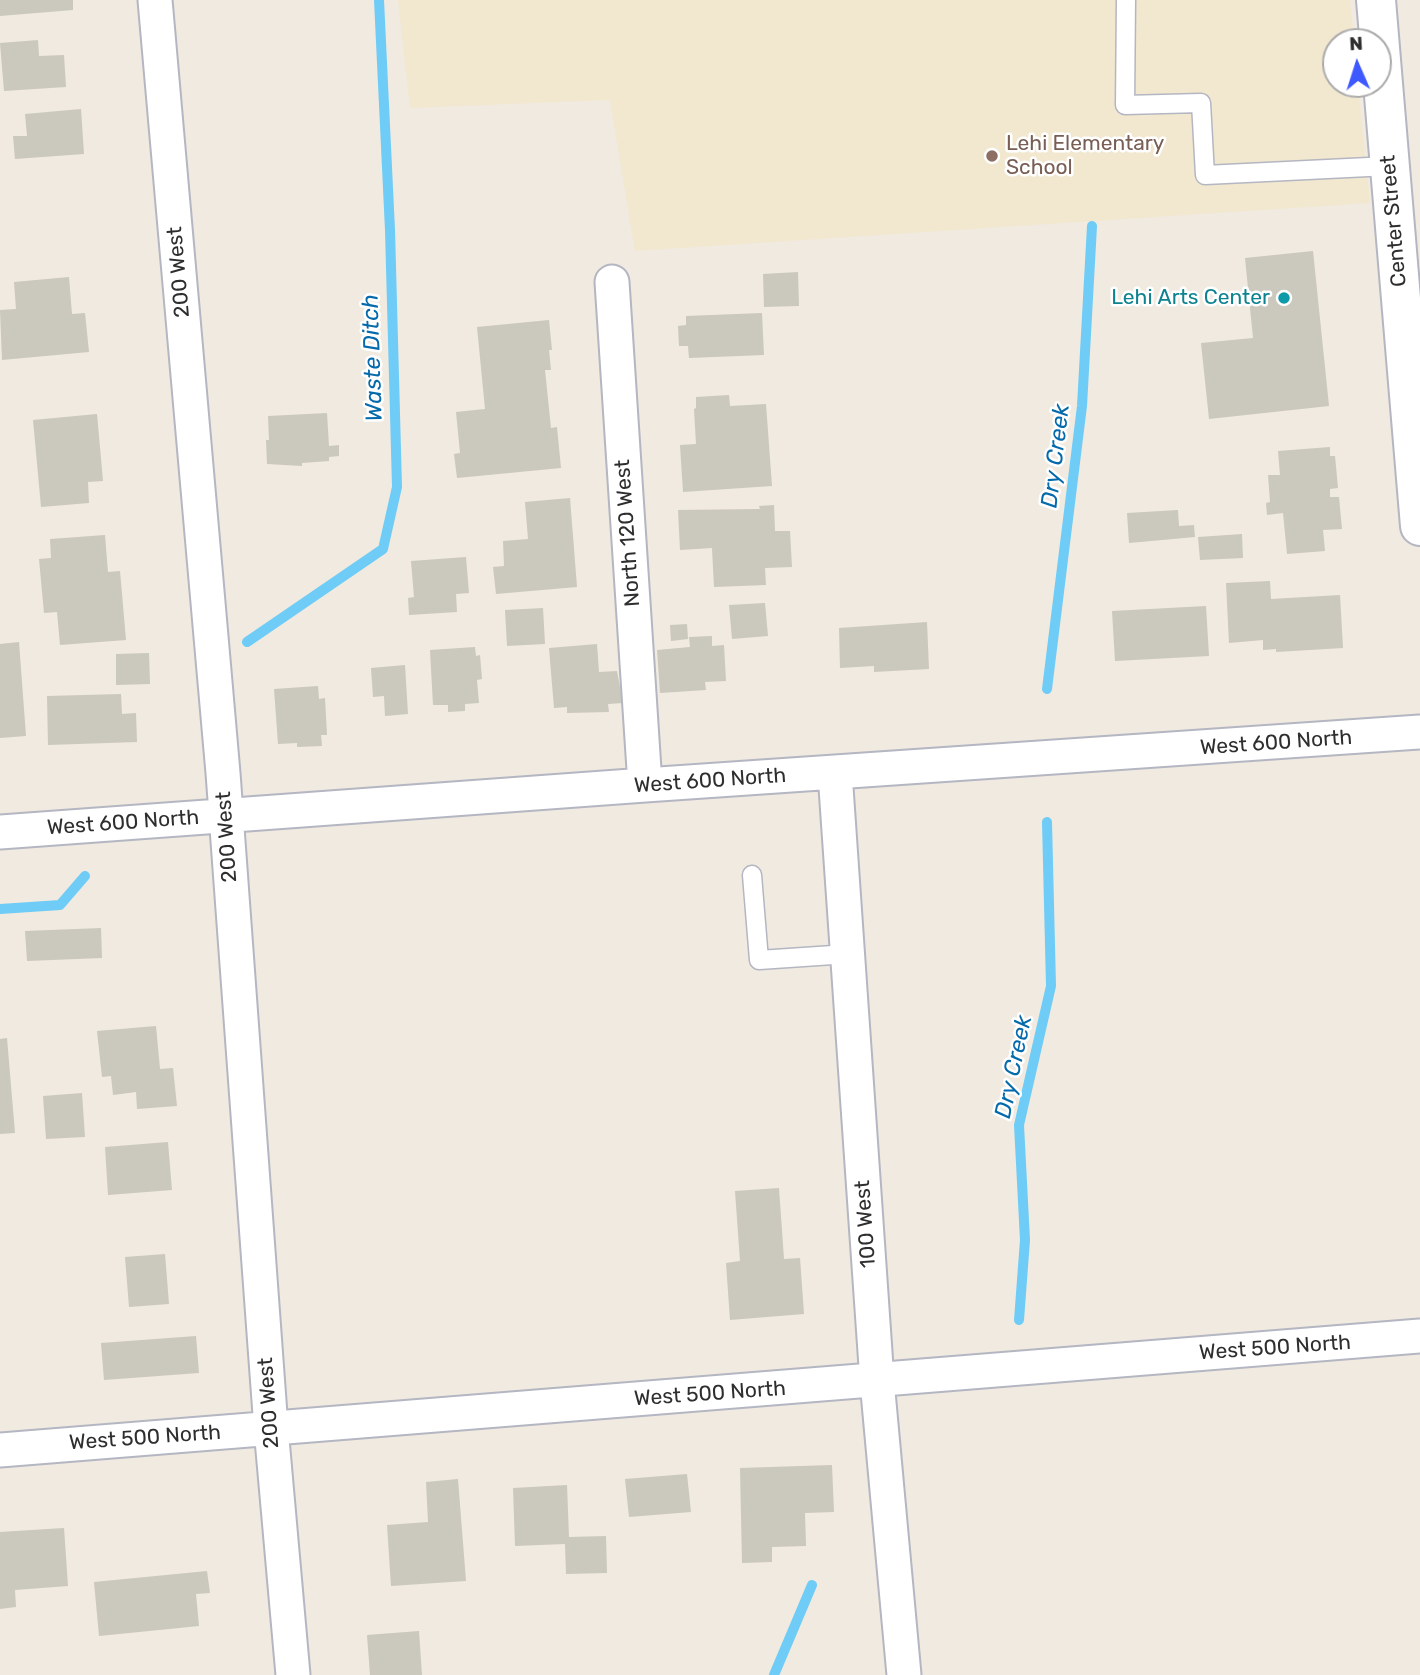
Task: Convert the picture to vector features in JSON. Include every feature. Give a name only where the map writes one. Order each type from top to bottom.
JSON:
[{"type":"street","name":"200 West","points":[[155,0],[226,816],[271,1428],[293,1675]]},
{"type":"street","name":"Center Street","points":[[1376,0],[1420,526]]},
{"type":"street","name":"North 120 West","points":[[612,282],[645,785]]},
{"type":"street","name":"West 600 North","points":[[0,832],[1420,732]]},
{"type":"street","name":"100 West","points":[[835,773],[877,1381],[904,1675]]},
{"type":"street","name":"West 500 North","points":[[0,1450],[1420,1336]]},
{"type":"lane","points":[[1126,0],[1125,105],[1202,103],[1205,175],[1389,166]]},
{"type":"lane","points":[[752,876],[759,960],[848,954]]},
{"type":"shaded area","name":"Lehi Elementary School","points":[[398,0],[1350,0],[1353,28],[1322,28],[1322,98],[1359,98],[1370,203],[635,251],[610,100],[410,108]]},
{"type":"building","points":[[0,0],[73,0],[73,10],[0,16]]},
{"type":"building","points":[[38,40],[39,56],[64,55],[66,87],[4,91],[0,43]]},
{"type":"building","points":[[81,109],[84,154],[15,159],[13,136],[27,136],[25,114]]},
{"type":"building","name":"Lehi Arts Center","points":[[1313,251],[1329,406],[1209,419],[1201,343],[1253,338],[1245,258]]},
{"type":"building","points":[[798,272],[799,306],[764,307],[763,274]]},
{"type":"building","points":[[69,277],[72,314],[85,313],[89,352],[2,360],[0,310],[16,309],[14,282]]},
{"type":"building","points":[[762,313],[764,355],[689,358],[688,346],[679,346],[678,326],[686,325],[686,316]]},
{"type":"building","points":[[549,320],[551,370],[545,370],[551,428],[557,427],[561,468],[457,478],[454,454],[460,453],[456,412],[485,409],[477,327]]},
{"type":"building","points":[[729,395],[730,406],[766,404],[772,486],[683,492],[680,445],[696,444],[696,397]]},
{"type":"building","points":[[327,413],[329,446],[339,445],[339,456],[329,457],[329,461],[302,463],[302,466],[267,464],[268,416]]},
{"type":"building","points":[[97,414],[103,481],[88,482],[89,503],[41,507],[33,420]]},
{"type":"building","points":[[1330,447],[1330,456],[1335,456],[1338,488],[1330,489],[1330,497],[1339,497],[1342,529],[1323,530],[1325,551],[1287,554],[1283,513],[1267,515],[1266,503],[1270,502],[1268,475],[1280,475],[1278,451]]},
{"type":"building","points":[[570,498],[577,587],[496,594],[493,567],[504,566],[503,541],[528,539],[525,502]]},
{"type":"building","points":[[774,505],[775,531],[790,531],[792,567],[765,568],[766,585],[714,587],[712,548],[680,550],[678,510],[760,509],[759,506]]},
{"type":"building","points":[[1178,510],[1179,526],[1194,525],[1195,537],[1129,543],[1127,513]]},
{"type":"building","points":[[1242,534],[1243,558],[1200,560],[1198,537]]},
{"type":"building","points":[[105,535],[108,572],[120,571],[126,640],[60,645],[57,612],[44,613],[39,559],[51,558],[50,539]]},
{"type":"building","points":[[466,557],[469,593],[456,594],[457,612],[409,615],[408,598],[414,597],[411,561]]},
{"type":"building","points":[[1270,581],[1271,599],[1340,595],[1343,648],[1276,652],[1276,649],[1263,650],[1263,640],[1229,643],[1226,583]]},
{"type":"building","points":[[765,603],[768,636],[732,639],[729,605]]},
{"type":"building","points":[[1206,606],[1209,656],[1115,661],[1112,611]]},
{"type":"building","points":[[543,608],[545,644],[507,646],[505,610]]},
{"type":"building","points":[[927,622],[929,669],[874,672],[874,666],[840,668],[839,628]]},
{"type":"building","points":[[687,624],[688,639],[671,641],[670,625]]},
{"type":"building","points":[[712,636],[712,646],[724,645],[726,681],[705,682],[706,690],[660,693],[657,650],[690,647],[689,637]]},
{"type":"building","points":[[19,642],[26,736],[0,738],[0,644]]},
{"type":"building","points":[[597,644],[599,672],[617,671],[623,703],[608,704],[609,712],[567,713],[567,707],[554,708],[549,648]]},
{"type":"building","points":[[475,647],[476,656],[480,655],[482,679],[477,680],[479,703],[465,704],[465,711],[448,712],[448,705],[433,705],[430,650]]},
{"type":"building","points":[[149,653],[150,684],[116,685],[116,654]]},
{"type":"building","points":[[405,665],[408,714],[385,716],[384,696],[373,697],[371,668]]},
{"type":"building","points":[[318,686],[319,699],[325,698],[327,735],[321,735],[322,746],[297,747],[297,743],[278,744],[274,689]]},
{"type":"building","points":[[121,694],[122,714],[136,713],[137,742],[48,745],[47,696]]},
{"type":"building","points":[[101,928],[102,958],[27,961],[25,931]]},
{"type":"building","points":[[156,1026],[160,1069],[173,1068],[177,1106],[137,1109],[136,1092],[113,1095],[111,1076],[102,1077],[97,1031]]},
{"type":"building","points":[[7,1038],[15,1133],[0,1134],[0,1039]]},
{"type":"building","points":[[82,1093],[85,1137],[46,1139],[43,1096]]},
{"type":"building","points":[[168,1142],[172,1190],[108,1195],[105,1147]]},
{"type":"building","points":[[779,1188],[784,1259],[800,1258],[804,1314],[730,1320],[726,1263],[740,1261],[735,1191]]},
{"type":"building","points":[[165,1254],[169,1304],[129,1307],[125,1257]]},
{"type":"building","points":[[196,1336],[199,1373],[104,1380],[101,1343]]},
{"type":"building","points":[[832,1465],[834,1512],[805,1513],[806,1546],[772,1547],[772,1562],[742,1563],[740,1468]]},
{"type":"building","points":[[687,1474],[691,1512],[629,1517],[625,1479]]},
{"type":"building","points":[[458,1479],[466,1581],[391,1586],[387,1525],[428,1522],[426,1482]]},
{"type":"building","points":[[567,1485],[569,1537],[606,1536],[607,1573],[566,1574],[565,1544],[515,1546],[513,1488]]},
{"type":"building","points":[[64,1528],[68,1586],[15,1590],[16,1607],[0,1609],[0,1532]]},
{"type":"building","points":[[207,1571],[210,1593],[196,1594],[199,1626],[99,1636],[94,1582]]},
{"type":"building","points":[[419,1631],[422,1675],[370,1675],[367,1635]]},
{"type":"waterway","name":"Waste Ditch","points":[[247,642],[383,549],[397,487],[390,230],[379,0]]},
{"type":"waterway","name":"Dry Creek","points":[[1047,689],[1082,406],[1092,226]]},
{"type":"waterway","name":"Dry Creek","points":[[1019,1320],[1025,1240],[1019,1125],[1051,986],[1047,822]]},
{"type":"waterway","name":"Waste Ditch","points":[[0,909],[60,905],[85,876]]},
{"type":"waterway","name":"Dry Creek","points":[[774,1675],[812,1585]]},
{"type":"place","name":"Lehi Elementary School","points":[[992,156]]},
{"type":"place","name":"Lehi Arts Center","points":[[1284,298]]}]
